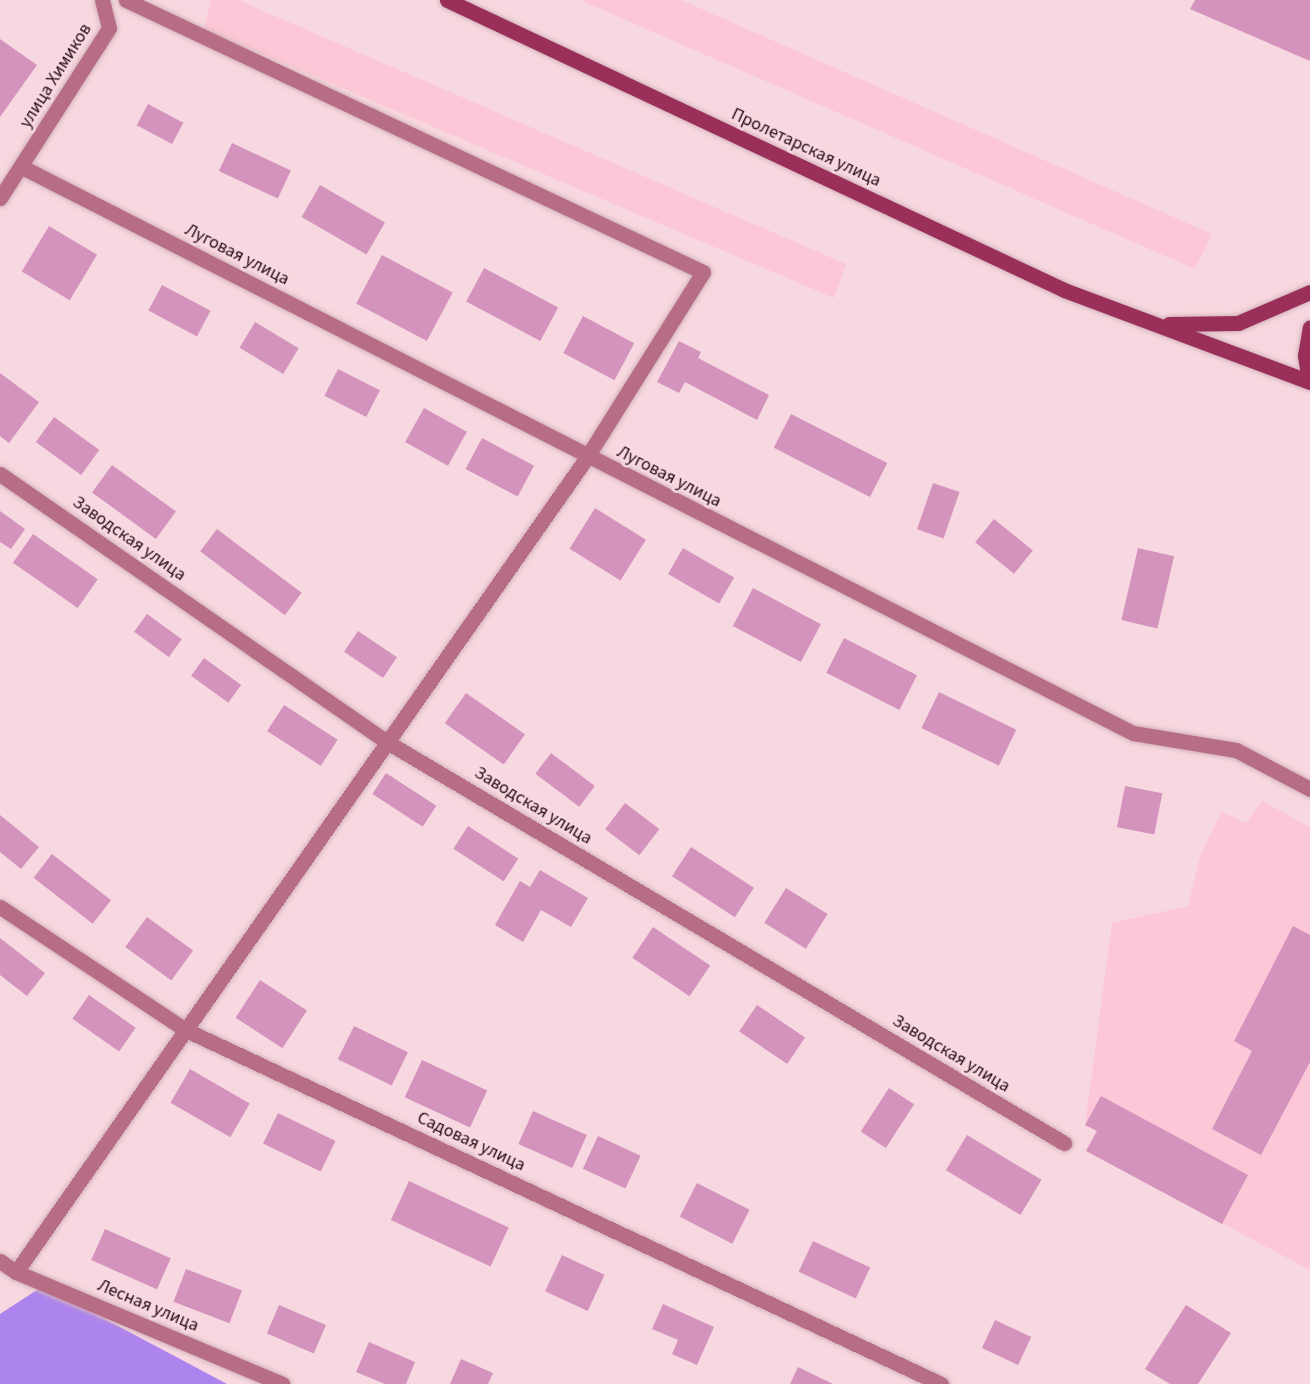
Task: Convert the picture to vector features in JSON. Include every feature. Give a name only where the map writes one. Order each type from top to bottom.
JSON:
[{"type":"main road","name":"Пролетарская улица","points":[[447,0],[1064,290],[1310,381]]},
{"type":"main road","points":[[1151,323],[1204,326],[1238,323],[1310,292]]},
{"type":"main road","points":[[1310,327],[1305,355],[1310,381]]},
{"type":"street","name":"улица Химиков","points":[[0,198],[110,28],[102,0]]},
{"type":"street","points":[[16,1272],[587,457],[703,272],[126,0]]},
{"type":"street","name":"Луговая улица","points":[[22,167],[587,457],[1133,733],[1236,750],[1310,789]]},
{"type":"street","name":"Заводская улица","points":[[0,474],[387,742],[1064,1143]]},
{"type":"street","name":"Садовая улица","points":[[0,907],[186,1030],[940,1384]]},
{"type":"street","name":"Лесная улица","points":[[0,1261],[16,1272],[282,1384]]},
{"type":"shaded area","points":[[211,0],[238,0],[846,264],[834,298],[204,29]]},
{"type":"shaded area","points":[[580,0],[681,0],[1212,234],[1195,269]]},
{"type":"shaded area","points":[[1262,801],[1310,827],[1310,1270],[1086,1151],[1096,1131],[1085,1125],[1112,923],[1188,906],[1200,856],[1221,812],[1246,823]]},
{"type":"shaded area","points":[[43,1286],[227,1384],[0,1384],[0,1314]]},
{"type":"building","points":[[1195,0],[1310,0],[1310,61],[1190,9]]},
{"type":"building","points":[[0,39],[37,65],[0,117]]},
{"type":"building","points":[[148,104],[183,123],[172,144],[137,125]]},
{"type":"building","points":[[232,143],[291,170],[278,199],[219,171]]},
{"type":"building","points":[[320,185],[385,223],[366,255],[302,217]]},
{"type":"building","points":[[49,226],[97,255],[70,300],[22,271]]},
{"type":"building","points":[[382,255],[453,293],[427,341],[356,304]]},
{"type":"building","points":[[484,268],[558,307],[540,341],[466,302]]},
{"type":"building","points":[[162,285],[211,311],[197,336],[148,311]]},
{"type":"building","points":[[583,316],[634,343],[614,380],[563,353]]},
{"type":"building","points":[[255,322],[299,348],[283,374],[240,348]]},
{"type":"building","points":[[679,341],[701,352],[698,358],[769,395],[757,420],[685,382],[679,393],[657,382]]},
{"type":"building","points":[[338,369],[380,390],[366,417],[324,396]]},
{"type":"building","points":[[0,373],[39,402],[9,443],[0,436]]},
{"type":"building","points":[[424,408],[467,432],[448,466],[405,442]]},
{"type":"building","points":[[791,414],[887,463],[870,497],[774,448]]},
{"type":"building","points":[[54,417],[99,450],[81,475],[36,442]]},
{"type":"building","points":[[482,438],[534,466],[518,497],[466,469]]},
{"type":"building","points":[[112,465],[176,511],[156,539],[92,493]]},
{"type":"building","points":[[933,483],[959,492],[944,538],[917,529]]},
{"type":"building","points":[[595,508],[646,540],[620,581],[570,549]]},
{"type":"building","points":[[0,511],[25,529],[11,549],[0,542]]},
{"type":"building","points":[[994,519],[1033,550],[1014,574],[975,542]]},
{"type":"building","points":[[217,529],[302,593],[285,615],[200,551]]},
{"type":"building","points":[[33,534],[98,579],[78,608],[13,563]]},
{"type":"building","points":[[683,548],[734,578],[719,603],[668,574]]},
{"type":"building","points":[[1138,548],[1174,556],[1157,628],[1121,620]]},
{"type":"building","points":[[753,588],[821,624],[801,662],[733,626]]},
{"type":"building","points":[[147,614],[182,639],[169,657],[134,632]]},
{"type":"building","points":[[358,631],[397,657],[383,678],[344,652]]},
{"type":"building","points":[[844,638],[917,675],[899,710],[826,673]]},
{"type":"building","points":[[204,658],[241,685],[228,703],[191,676]]},
{"type":"building","points":[[939,692],[1016,730],[999,766],[921,728]]},
{"type":"building","points":[[466,693],[525,734],[504,765],[445,723]]},
{"type":"building","points":[[284,705],[338,740],[321,766],[267,731]]},
{"type":"building","points":[[551,753],[595,786],[579,807],[535,774]]},
{"type":"building","points":[[386,773],[436,806],[423,827],[372,794]]},
{"type":"building","points":[[1125,786],[1162,793],[1154,834],[1117,827]]},
{"type":"building","points":[[625,803],[659,829],[639,855],[605,829]]},
{"type":"building","points":[[0,815],[39,847],[21,869],[0,852]]},
{"type":"building","points":[[468,826],[518,859],[504,881],[453,849]]},
{"type":"building","points":[[691,847],[754,888],[735,917],[672,876]]},
{"type":"building","points":[[52,854],[111,900],[93,924],[34,878]]},
{"type":"building","points":[[540,870],[588,898],[571,927],[541,910],[523,942],[495,925],[520,881],[530,887]]},
{"type":"building","points":[[786,888],[828,914],[806,949],[764,923]]},
{"type":"building","points":[[147,917],[193,951],[171,980],[125,947]]},
{"type":"building","points":[[1293,926],[1310,935],[1310,1062],[1261,1155],[1212,1129],[1252,1051],[1234,1041]]},
{"type":"building","points":[[653,927],[710,966],[690,996],[632,958]]},
{"type":"building","points":[[0,938],[45,973],[27,996],[0,975]]},
{"type":"building","points":[[260,980],[307,1010],[282,1048],[235,1018]]},
{"type":"building","points":[[89,995],[136,1028],[119,1051],[72,1019]]},
{"type":"building","points":[[757,1005],[805,1037],[787,1064],[739,1032]]},
{"type":"building","points":[[354,1026],[408,1052],[392,1086],[338,1059]]},
{"type":"building","points":[[422,1060],[487,1090],[470,1128],[405,1097]]},
{"type":"building","points":[[190,1069],[250,1104],[230,1137],[170,1103]]},
{"type":"building","points":[[889,1088],[914,1104],[886,1148],[861,1132]]},
{"type":"building","points":[[1101,1096],[1248,1175],[1222,1224],[1086,1151],[1097,1131],[1085,1125]]},
{"type":"building","points":[[533,1111],[587,1135],[572,1168],[518,1144]]},
{"type":"building","points":[[278,1113],[336,1141],[321,1172],[263,1144]]},
{"type":"building","points":[[967,1135],[1042,1180],[1020,1215],[946,1170]]},
{"type":"building","points":[[598,1136],[641,1156],[625,1188],[583,1169]]},
{"type":"building","points":[[409,1181],[509,1227],[491,1266],[391,1220]]},
{"type":"building","points":[[697,1183],[750,1210],[732,1244],[680,1217]]},
{"type":"building","points":[[105,1229],[171,1258],[157,1289],[91,1260]]},
{"type":"building","points":[[813,1241],[870,1268],[856,1298],[799,1272]]},
{"type":"building","points":[[562,1255],[605,1275],[588,1311],[545,1291]]},
{"type":"building","points":[[186,1269],[242,1291],[229,1323],[173,1302]]},
{"type":"building","points":[[663,1304],[714,1327],[697,1365],[672,1354],[678,1340],[652,1329]]},
{"type":"building","points":[[279,1305],[326,1325],[314,1353],[267,1334]]},
{"type":"building","points":[[1186,1305],[1231,1333],[1198,1384],[1170,1384],[1145,1369]]},
{"type":"building","points":[[995,1320],[1031,1337],[1018,1365],[982,1348]]},
{"type":"building","points":[[369,1342],[415,1362],[406,1384],[385,1384],[356,1372]]},
{"type":"building","points":[[461,1359],[493,1373],[488,1384],[450,1384]]},
{"type":"building","points":[[798,1367],[833,1384],[790,1384]]}]
